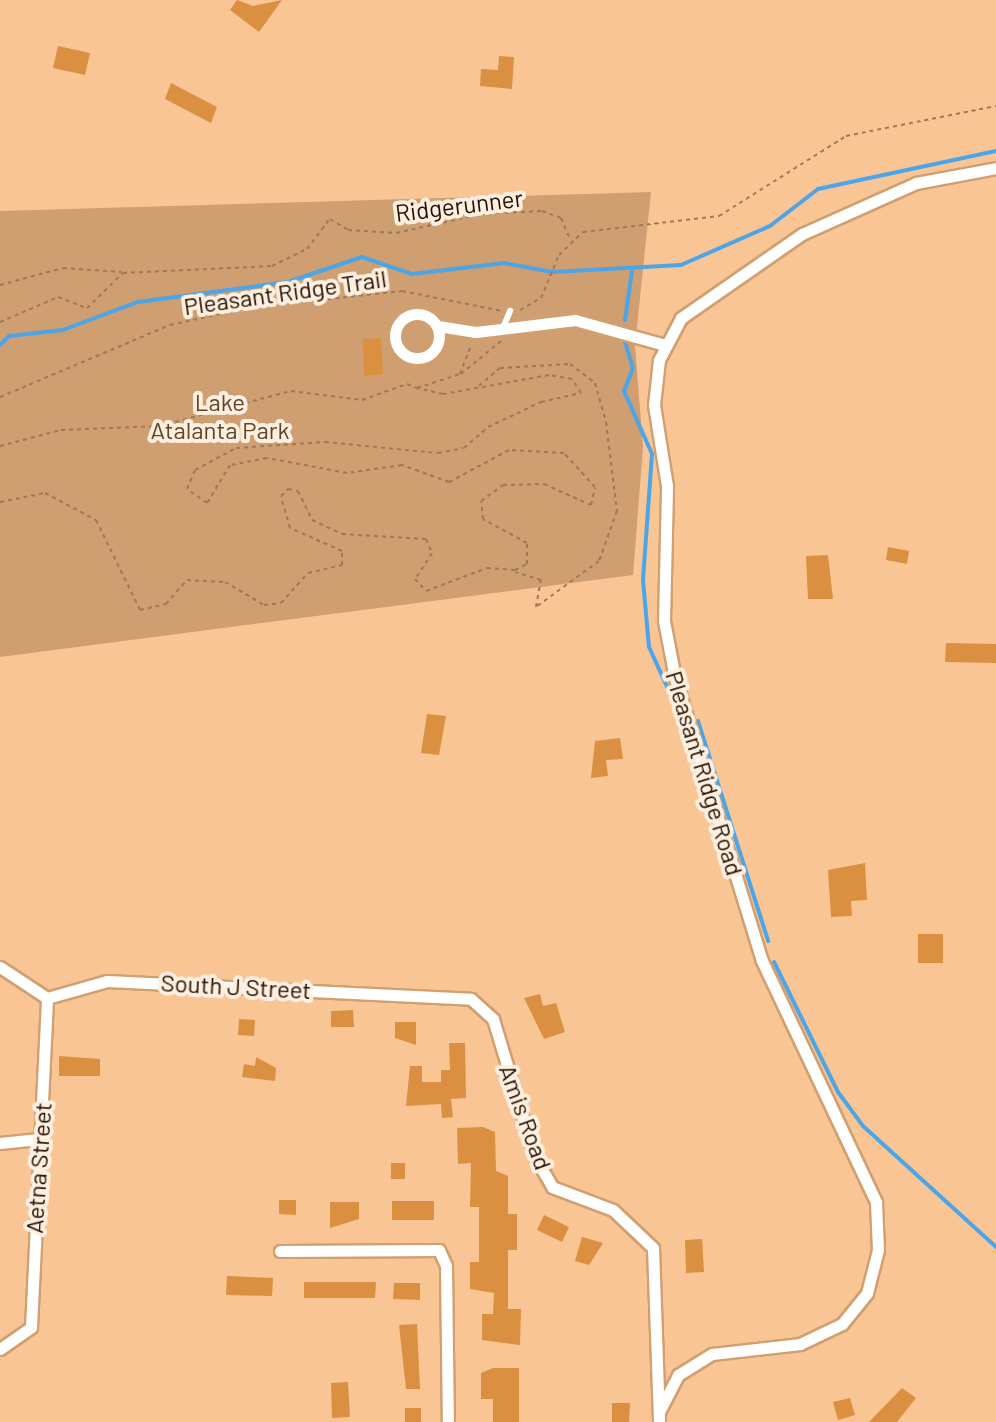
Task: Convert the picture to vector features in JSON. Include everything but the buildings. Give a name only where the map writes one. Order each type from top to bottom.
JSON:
[{"type":"street","name":"Pleasant Ridge Road","points":[[659,1417],[678,1375],[712,1354],[800,1344],[842,1324],[867,1293],[878,1250],[876,1202],[762,961],[675,678],[664,621],[667,486],[654,405],[665,345],[681,318],[802,234],[916,183],[996,168]]},
{"type":"street","points":[[438,326],[431,354],[410,357],[398,348],[395,334],[407,316],[421,314],[438,326],[476,332],[575,320],[665,345]]},
{"type":"street","points":[[0,967],[47,998]]},
{"type":"street","name":"South J Street","points":[[47,998],[107,981],[144,981],[457,993],[481,1007]]},
{"type":"street","name":"Aetna Street","points":[[0,1349],[25,1336],[31,1327],[36,1139],[47,998]]},
{"type":"street","name":"Amis Road","points":[[481,1007],[493,1019],[535,1157],[552,1187],[613,1210],[653,1248],[659,1417]]},
{"type":"street","points":[[0,1143],[36,1139]]},
{"type":"street","points":[[280,1251],[439,1250],[446,1266],[448,1422]]},
{"type":"lane","points":[[507,328],[510,311]]},
{"type":"path","points":[[417,388],[478,366],[519,310],[541,298],[569,238],[630,223],[719,216],[836,140],[996,106]]},
{"type":"path","name":"Ridgerunner","points":[[0,285],[63,268],[123,273],[272,266],[307,249],[330,219],[348,230],[396,233],[481,214],[542,211],[561,218],[569,238]]},
{"type":"path","points":[[0,322],[58,297],[87,308],[123,273]]},
{"type":"path","name":"Pleasant Ridge Trail","points":[[0,397],[170,325],[248,308],[402,291],[510,311],[519,310]]},
{"type":"path","points":[[460,374],[476,332]]},
{"type":"path","points":[[0,502],[45,493],[96,520],[140,610],[166,604],[187,580],[225,582],[264,605],[281,603],[308,573],[342,565],[342,551],[290,528],[281,496],[288,489],[298,491],[312,520],[342,534],[426,539],[432,553],[415,579],[426,591],[477,571],[510,571],[541,580],[536,607],[599,561],[617,511],[606,422],[595,383],[570,364],[500,368],[477,388]]},
{"type":"path","points":[[0,446],[61,430],[160,426],[291,391],[362,400],[407,384],[430,394],[549,375],[581,388],[574,399],[541,402],[488,427],[464,448],[236,448],[195,470],[187,489],[207,503],[230,465],[267,458],[347,473],[402,465],[449,482],[509,450],[564,453],[595,487],[591,505],[544,484],[503,485],[481,501],[483,519],[527,543],[527,564],[510,571]]},
{"type":"green space","name":"Lake Atalanta Park","points":[[651,192],[635,346],[643,447],[633,575],[0,657],[0,211]]},
{"type":"waterway","points":[[0,345],[9,336],[63,330],[138,302],[288,282],[362,257],[412,274],[504,263],[552,272],[681,265],[770,226],[818,189],[996,151]]},
{"type":"waterway","points":[[625,320],[632,271]]},
{"type":"waterway","points":[[625,342],[633,368],[624,391],[652,454],[643,580],[649,647],[675,704]]},
{"type":"waterway","points":[[698,721],[768,941]]},
{"type":"waterway","points":[[774,962],[838,1092],[863,1126],[996,1247]]}]
